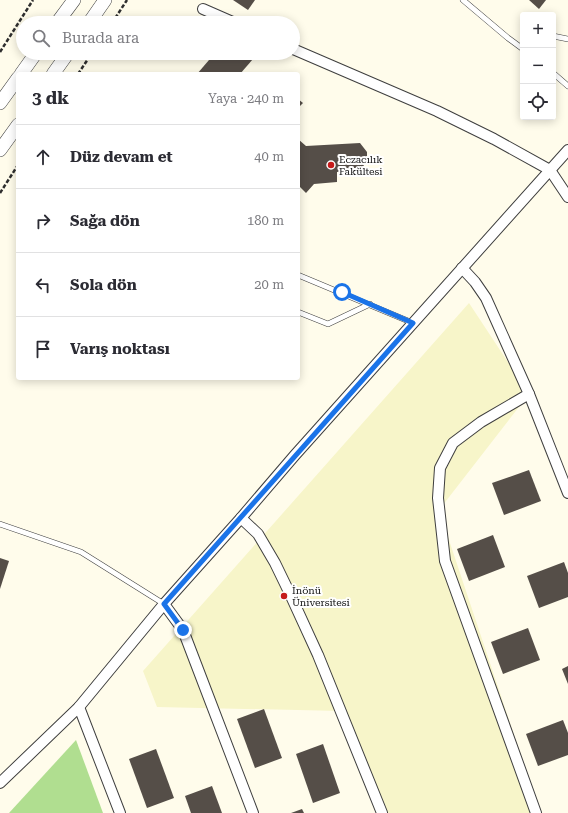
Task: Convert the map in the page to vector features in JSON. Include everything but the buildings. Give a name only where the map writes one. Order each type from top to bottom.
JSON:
[{"type":"street","points":[[62,16],[74,0]]},
{"type":"street","points":[[94,16],[105,0]]},
{"type":"street","points":[[203,9],[219,16]]},
{"type":"street","points":[[300,51],[437,111],[494,139],[550,170],[568,197]]},
{"type":"street","points":[[22,72],[31,60]]},
{"type":"street","points":[[55,72],[63,60]]},
{"type":"street","points":[[0,103],[16,81]]},
{"type":"street","points":[[0,150],[16,128]]},
{"type":"street","points":[[0,783],[79,707],[164,604],[300,449],[568,150]]},
{"type":"street","points":[[462,268],[475,282],[486,298],[529,394],[568,493]]},
{"type":"street","points":[[529,394],[481,422],[453,443],[440,468],[438,498],[444,560],[536,813]]},
{"type":"street","points":[[241,518],[258,534],[275,563],[290,594],[318,655],[382,813]]},
{"type":"street","points":[[164,604],[183,630],[253,813]]},
{"type":"street","points":[[79,707],[120,813]]},
{"type":"lane","points":[[463,0],[508,38],[520,46]]},
{"type":"lane","points":[[556,37],[568,39]]},
{"type":"lane","points":[[556,76],[568,86]]},
{"type":"lane","points":[[300,276],[413,323]]},
{"type":"lane","points":[[300,313],[328,324],[370,304]]},
{"type":"lane","points":[[0,524],[81,552],[164,604]]},
{"type":"path","points":[[23,16],[33,0]]},
{"type":"path","points":[[117,16],[127,0]]},
{"type":"path","points":[[0,52],[16,27]]},
{"type":"path","points":[[79,72],[87,60]]},
{"type":"path","points":[[0,193],[16,168]]},
{"type":"shaded area","points":[[469,303],[529,394],[439,510],[540,813],[387,813],[341,711],[157,707],[143,671]]},
{"type":"green space","points":[[76,740],[103,813],[9,813]]},
{"type":"place","name":"Eczacılık Fakültesi","points":[[331,165]]},
{"type":"place","name":"İnönü Üniversitesi","points":[[284,596]]},
{"type":"route","points":[[183,630],[164,604],[350,392],[413,323],[342,292]]}]
